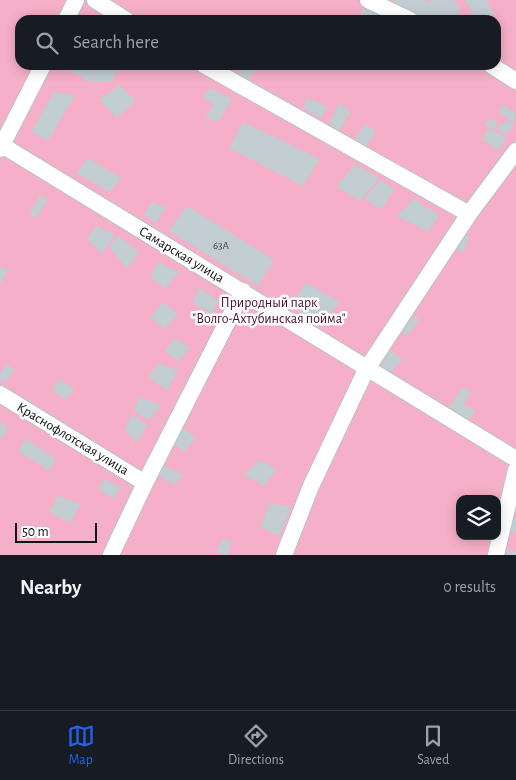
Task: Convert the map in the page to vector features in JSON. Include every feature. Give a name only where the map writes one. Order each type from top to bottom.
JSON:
[{"type":"street","points":[[68,15],[76,0]]},
{"type":"street","points":[[95,0],[118,15]]},
{"type":"street","points":[[368,0],[400,15]]},
{"type":"street","points":[[1,146],[40,70]]},
{"type":"street","points":[[213,70],[469,214]]},
{"type":"street","points":[[499,70],[516,81]]},
{"type":"street","name":"Самарская улица","points":[[1,146],[243,291],[366,370],[516,459]]},
{"type":"street","points":[[284,555],[311,486],[366,370],[469,214],[516,151]]},
{"type":"street","points":[[111,555],[145,483],[243,291]]},
{"type":"street","name":"Краснофлотская улица","points":[[0,394],[145,483]]},
{"type":"street","points":[[496,555],[516,470]]},
{"type":"green space","name":"Природный парк \"Волго-Ахтубинская пойма\"","points":[[0,0],[516,0],[516,555],[0,555]]},
{"type":"building","points":[[395,0],[425,0],[427,3],[432,0],[454,0],[461,12],[455,15],[403,15],[388,8]]},
{"type":"building","points":[[465,0],[486,0],[495,15],[474,15]]},
{"type":"building","points":[[365,7],[377,13],[376,15],[361,15]]},
{"type":"building","points":[[69,70],[118,70],[112,81],[91,82]]},
{"type":"building","points":[[242,70],[255,70],[249,79],[239,75]]},
{"type":"building","points":[[119,85],[136,101],[117,118],[99,100]]},
{"type":"building","points":[[210,88],[232,99],[218,122],[205,117],[214,105],[202,96]]},
{"type":"building","points":[[54,92],[75,95],[48,141],[31,132]]},
{"type":"building","points":[[308,98],[327,107],[321,118],[303,108]]},
{"type":"building","points":[[338,104],[351,111],[339,131],[329,124]]},
{"type":"building","points":[[503,105],[516,113],[514,123],[498,112]]},
{"type":"building","points":[[489,118],[498,123],[494,130],[485,125]]},
{"type":"building","points":[[507,120],[514,124],[506,136],[497,129],[502,122],[505,124]]},
{"type":"building","points":[[243,122],[320,159],[303,186],[229,148]]},
{"type":"building","points":[[365,124],[376,132],[366,147],[355,139]]},
{"type":"building","points":[[489,128],[506,138],[499,150],[482,140]]},
{"type":"building","points":[[88,158],[121,178],[110,192],[76,173]]},
{"type":"building","points":[[354,164],[379,178],[360,201],[337,187]]},
{"type":"building","points":[[380,180],[394,189],[382,209],[364,199]]},
{"type":"building","points":[[40,195],[48,199],[36,218],[29,214]]},
{"type":"building","points":[[414,199],[439,215],[428,232],[397,216]]},
{"type":"building","points":[[152,202],[166,208],[155,223],[144,215]]},
{"type":"building","points":[[187,206],[274,260],[258,286],[169,231]]},
{"type":"building","points":[[96,226],[115,235],[102,254],[87,239]]},
{"type":"building","points":[[454,227],[469,237],[464,253],[442,242]]},
{"type":"building","points":[[118,236],[139,252],[127,269],[109,247]]},
{"type":"building","points":[[158,262],[179,272],[165,289],[150,277]]},
{"type":"building","points":[[0,267],[8,269],[1,284],[0,284]]},
{"type":"building","points":[[306,283],[340,302],[320,327],[291,305]]},
{"type":"building","points":[[199,288],[219,301],[210,316],[193,302]]},
{"type":"building","points":[[162,302],[178,314],[165,329],[150,318]]},
{"type":"building","points":[[400,312],[420,319],[408,335],[388,327]]},
{"type":"building","points":[[175,338],[190,348],[178,362],[165,351]]},
{"type":"building","points":[[387,347],[402,360],[388,374],[375,364]]},
{"type":"building","points":[[158,363],[178,371],[167,390],[148,377]]},
{"type":"building","points":[[6,364],[14,369],[6,383],[0,379],[0,374]]},
{"type":"building","points":[[58,379],[75,389],[65,400],[52,390]]},
{"type":"building","points":[[463,387],[471,393],[464,404],[475,411],[468,420],[449,407]]},
{"type":"building","points":[[139,397],[161,405],[149,420],[134,411]]},
{"type":"building","points":[[132,415],[147,424],[138,442],[124,431]]},
{"type":"building","points":[[171,422],[196,437],[185,452],[165,438]]},
{"type":"building","points":[[0,423],[8,427],[0,442]]},
{"type":"building","points":[[26,439],[55,458],[50,471],[18,451]]},
{"type":"building","points":[[154,460],[183,475],[174,485],[150,469]]},
{"type":"building","points":[[259,460],[277,469],[264,486],[244,475]]},
{"type":"building","points":[[104,479],[121,487],[113,499],[98,489]]},
{"type":"building","points":[[58,496],[81,504],[70,523],[49,512]]},
{"type":"building","points":[[270,503],[291,507],[279,536],[260,527]]},
{"type":"building","points":[[508,516],[516,518],[516,533],[505,531]]},
{"type":"building","points":[[223,538],[232,542],[227,555],[216,553]]},
{"type":"building","points":[[507,550],[516,552],[516,555],[506,555]]}]
